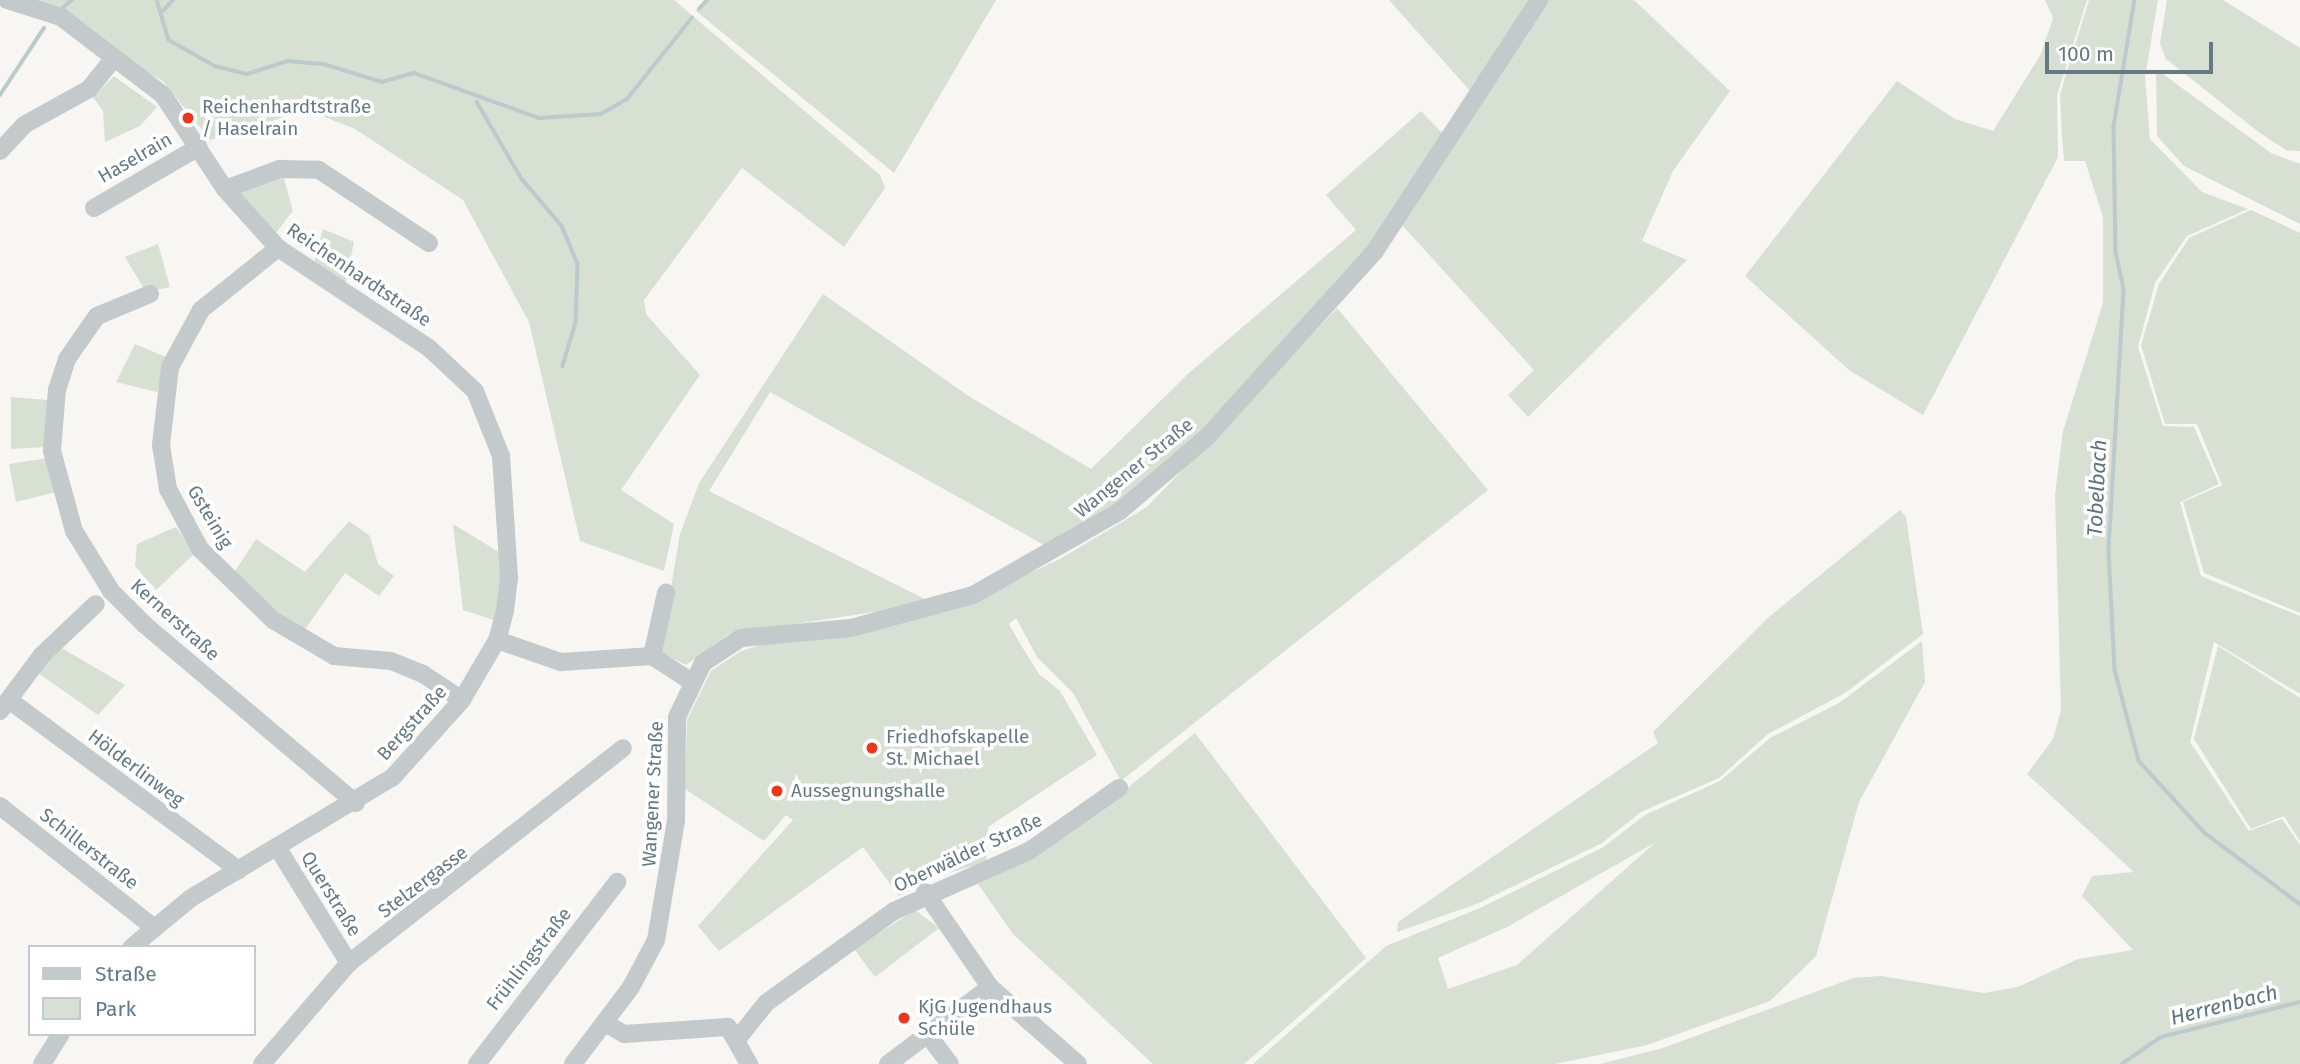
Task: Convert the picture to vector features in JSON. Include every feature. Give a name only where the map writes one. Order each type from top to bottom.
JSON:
[{"type":"street","name":"Reichenhardtstraße","points":[[7,0],[61,17],[112,61],[163,94],[225,189],[278,248],[429,348],[475,391],[501,456],[506,503],[509,579],[497,640]]},
{"type":"street","name":"Wangener Straße","points":[[573,1064],[645,964],[663,917],[676,821],[676,724],[689,680],[712,654],[741,638],[851,628],[973,595],[1120,512],[1217,426],[1375,251],[1539,0]]},
{"type":"street","points":[[0,151],[24,125],[89,89],[112,61]]},
{"type":"street","name":"Haselrain","points":[[94,208],[199,147]]},
{"type":"street","points":[[225,189],[280,169],[319,170],[429,243]]},
{"type":"street","name":"Gsteinig","points":[[278,248],[201,310],[170,367],[161,445],[168,489],[200,549],[281,626],[334,656],[400,665],[461,700]]},
{"type":"street","name":"Kernerstraße","points":[[150,295],[97,316],[67,359],[57,389],[52,451],[74,531],[111,591],[145,625],[356,803]]},
{"type":"street","points":[[652,656],[666,593]]},
{"type":"street","points":[[4,706],[42,656],[96,604]]},
{"type":"street","points":[[497,640],[561,663],[652,656],[689,680]]},
{"type":"street","name":"Bergstraße","points":[[134,945],[152,926],[239,870],[356,803],[426,745],[461,700],[497,640]]},
{"type":"street","name":"Hölderlinweg","points":[[4,706],[239,870]]},
{"type":"street","name":"Stelzergasse","points":[[262,1064],[349,963],[623,748]]},
{"type":"street","name":"Oberwälder Straße","points":[[739,1037],[766,1003],[925,892],[1040,845],[1119,788]]},
{"type":"street","name":"Schillerstraße","points":[[0,806],[152,926]]},
{"type":"street","name":"Querstraße","points":[[277,847],[349,963]]},
{"type":"street","name":"Frühlingstraße","points":[[477,1064],[617,882]]},
{"type":"street","points":[[925,892],[990,987],[1077,1064]]},
{"type":"street","points":[[888,1064],[990,987]]},
{"type":"street","points":[[604,1023],[640,1034],[714,1025],[739,1037],[749,1064]]},
{"type":"street","points":[[928,1035],[950,1064]]},
{"type":"street","points":[[42,1064],[60,1036]]},
{"type":"green space","points":[[21,0],[674,0],[880,175],[885,188],[844,247],[742,168],[644,300],[646,314],[700,375],[621,490],[674,524],[664,571],[580,541],[529,322],[463,200],[355,129],[307,110],[210,140],[163,81]]},
{"type":"green space","points":[[706,0],[996,0],[894,173],[696,11]]},
{"type":"green space","points":[[1389,0],[1531,0],[1472,93]]},
{"type":"green space","points":[[1546,0],[1634,0],[1730,91],[1673,171],[1642,241],[1687,260],[1528,417],[1508,395],[1534,370],[1402,225]]},
{"type":"green space","points":[[2045,0],[2087,0],[2057,95],[2058,157],[1923,415],[1849,370],[1745,276],[1897,81],[1955,119],[1993,131],[2041,54],[2053,18]]},
{"type":"green space","points":[[2089,0],[2158,0],[2145,77],[2150,139],[2202,192],[2248,209],[2187,236],[2155,283],[2138,347],[2163,426],[2194,427],[2219,484],[2180,502],[2201,576],[2300,616],[2300,694],[2214,642],[2190,742],[2249,831],[2282,819],[2300,845],[2300,1064],[1600,1064],[1663,1048],[1853,978],[1881,976],[1984,993],[2018,987],[2078,959],[2133,950],[2082,896],[2092,876],[2134,872],[2027,774],[2053,739],[2061,711],[2055,495],[2063,431],[2103,303],[2103,217],[2085,161],[2064,161],[2060,94]]},
{"type":"green space","points":[[2167,0],[2223,0],[2300,48],[2300,151],[2286,150],[2260,133],[2166,59],[2160,43]]},
{"type":"green space","points":[[2156,69],[2271,153],[2300,164],[2300,224],[2184,166],[2157,136]]},
{"type":"green space","points":[[114,76],[157,107],[140,126],[105,142],[103,111],[93,97]]},
{"type":"green space","points":[[1421,111],[1446,137],[1369,252],[1221,416],[1159,472],[1053,550],[770,392],[709,491],[933,603],[730,634],[686,665],[660,652],[680,534],[699,483],[823,294],[970,397],[1091,469],[1189,373],[1356,230],[1326,195]]},
{"type":"green space","points":[[283,175],[293,211],[275,234],[237,189]]},
{"type":"green space","points":[[2251,210],[2300,233],[2300,613],[2204,573],[2183,502],[2222,485],[2197,424],[2165,424],[2141,345],[2159,284],[2189,238]]},
{"type":"green space","points":[[323,229],[354,242],[345,286],[313,266]]},
{"type":"green space","points":[[158,244],[170,287],[146,292],[125,257]]},
{"type":"green space","points":[[1337,308],[1488,490],[1121,781],[1073,693],[1037,657],[1016,618],[1009,624],[1019,642],[1039,674],[1060,691],[1097,755],[988,827],[986,862],[934,877],[899,896],[863,847],[719,951],[698,926],[793,820],[786,815],[764,841],[685,789],[687,720],[711,671],[741,651],[770,642],[888,627],[956,607],[1060,559],[1147,507]]},
{"type":"green space","points":[[135,344],[166,357],[157,392],[116,382]]},
{"type":"green space","points":[[11,397],[48,400],[46,447],[11,449]]},
{"type":"green space","points":[[48,458],[56,492],[16,502],[9,464]]},
{"type":"green space","points":[[1900,510],[1906,517],[1923,634],[1845,693],[1768,734],[1719,778],[1641,812],[1602,843],[1479,903],[1397,932],[1398,922],[1658,743],[1653,732],[1770,616]]},
{"type":"green space","points":[[349,521],[370,536],[378,564],[394,576],[379,596],[345,573],[303,632],[231,577],[256,539],[305,572]]},
{"type":"green space","points":[[453,524],[499,552],[501,587],[494,620],[463,610]]},
{"type":"green space","points":[[176,527],[194,554],[156,590],[135,566],[137,544]]},
{"type":"green space","points":[[1922,641],[1925,682],[1859,802],[1816,956],[1770,1001],[1647,1045],[1555,1064],[1253,1064],[1386,946],[1480,908],[1602,848],[1645,815],[1720,781],[1770,738],[1839,703]],"holes":[[[1656,842],[1517,965],[1448,989],[1438,958],[1507,927]]]},
{"type":"green space","points":[[2218,646],[2300,698],[2300,841],[2284,816],[2251,829],[2194,739]]},
{"type":"green space","points":[[60,647],[125,685],[98,715],[38,673]]},
{"type":"green space","points":[[1195,733],[1366,958],[1244,1064],[1153,1064],[1013,934],[976,881],[1120,794]]},
{"type":"green space","points":[[915,910],[939,928],[875,977],[854,949]]},
{"type":"waterway","points":[[60,10],[72,0]]},
{"type":"waterway","points":[[157,0],[169,40],[215,66],[247,74],[288,61],[324,64],[382,82],[414,73],[539,118],[601,114],[627,99],[692,18]]},
{"type":"waterway","points":[[163,11],[173,0]]},
{"type":"waterway","points":[[699,9],[707,0]]},
{"type":"waterway","name":"Tobelbach","points":[[2135,0],[2114,127],[2116,252],[2124,290],[2109,551],[2115,670],[2139,761],[2205,833],[2300,904]]},
{"type":"waterway","points":[[0,95],[44,28]]},
{"type":"waterway","points":[[477,102],[522,179],[562,226],[578,264],[576,323],[563,366]]},
{"type":"waterway","name":"Herrenbach","points":[[2122,1064],[2161,1037],[2300,1002]]},
{"type":"place","name":"Reichenhardtstraße / Haselrain","points":[[188,118]]},
{"type":"place","name":"Friedhofskapelle St. Michael","points":[[872,748]]},
{"type":"place","name":"Aussegnungshalle","points":[[777,791]]},
{"type":"place","name":"KjG Jugendhaus Schüle","points":[[904,1018]]}]
